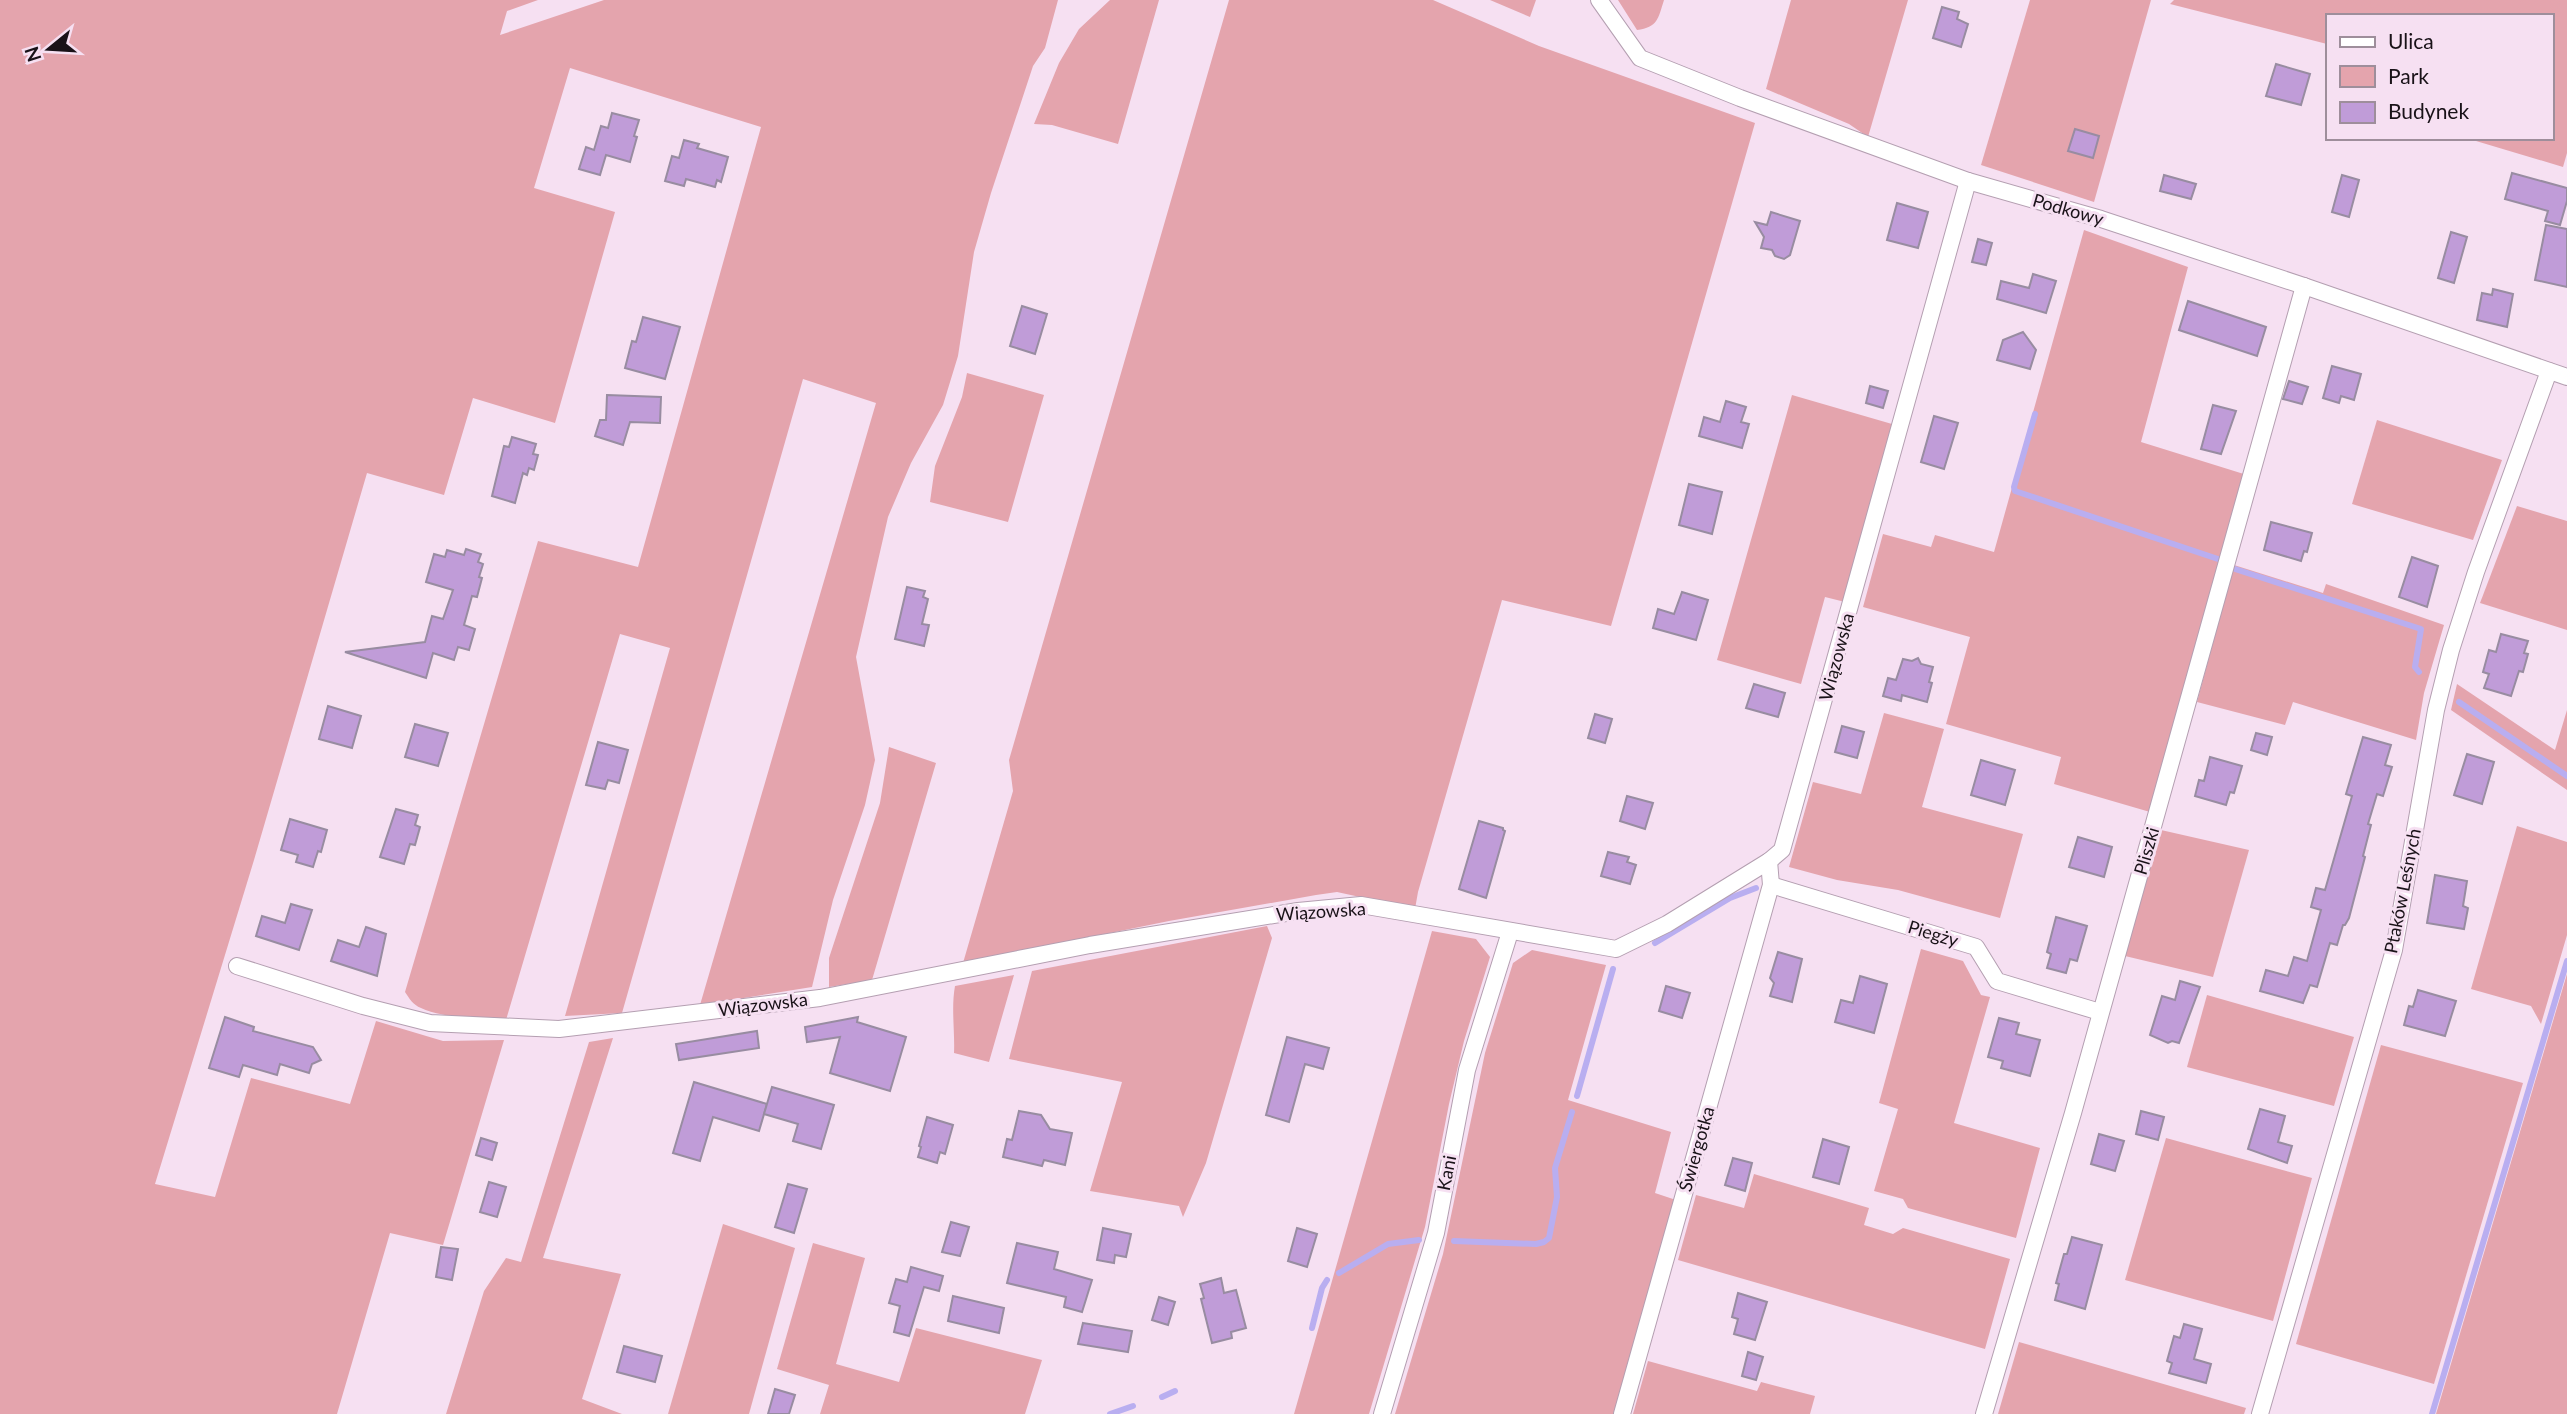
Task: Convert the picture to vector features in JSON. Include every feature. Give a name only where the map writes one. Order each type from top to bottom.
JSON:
[{"type":"street","name":"Podkowy","points":[[1598,0],[1640,58],[1751,103],[1968,181],[2101,219],[2567,377]]},
{"type":"street","name":"Wiązowska","points":[[237,966],[363,1006],[430,1023],[559,1029],[820,998],[1090,945],[1298,911],[1361,905],[1616,949],[1667,923],[1769,861],[1782,850],[1968,181]]},
{"type":"street","name":"Pliszki","points":[[1984,1414],[2073,1113],[2304,286]]},
{"type":"street","name":"Ptaków Leśnych","points":[[2260,1414],[2394,950],[2436,710],[2451,650],[2476,572],[2549,371]]},
{"type":"street","points":[[1769,861],[1771,885]]},
{"type":"street","name":"Piegży","points":[[1771,885],[1976,947],[1997,981],[2100,1012]]},
{"type":"street","name":"Świergotka","points":[[1622,1414],[1771,885]]},
{"type":"street","name":"Kani","points":[[1382,1414],[1436,1233],[1467,1070],[1510,932]]},
{"type":"green space","points":[[0,0],[538,0],[507,11],[500,35],[604,0],[1058,0],[1045,48],[1033,66],[974,252],[958,356],[943,405],[911,463],[888,517],[856,657],[875,760],[865,805],[833,900],[812,987],[700,1005],[876,403],[803,379],[622,1013],[565,1016],[670,648],[620,634],[506,1020],[462,1017],[421,1008],[413,1003],[405,992],[538,541],[638,567],[761,127],[570,68],[534,188],[615,212],[555,423],[473,398],[444,495],[367,473],[254,860],[155,1184],[215,1197],[251,1078],[350,1104],[376,1021],[443,1041],[504,1040],[443,1245],[390,1233],[337,1414],[0,1414]]},
{"type":"green space","points":[[1110,0],[1159,0],[1118,144],[1052,125],[1034,124],[1059,63],[1079,29]]},
{"type":"green space","points":[[1229,0],[1433,0],[1539,46],[1755,123],[1611,626],[1502,600],[1415,909],[1337,892],[1169,921],[963,963],[1013,791],[1009,760]]},
{"type":"green space","points":[[1490,0],[1536,0],[1530,17]]},
{"type":"green space","points":[[1618,0],[1664,0],[1656,21],[1649,27],[1637,30]]},
{"type":"green space","points":[[1791,0],[1908,0],[1868,137],[1849,124],[1766,89]]},
{"type":"green space","points":[[2030,0],[2151,0],[2094,202],[1981,165]]},
{"type":"green space","points":[[2174,0],[2567,0],[2567,153],[2563,167],[2473,140],[2553,140],[2553,14],[2326,14],[2326,44],[2170,4]]},
{"type":"green space","points":[[2084,230],[2188,267],[2141,442],[2247,475],[2150,812],[2054,784],[2061,757],[1946,724],[1970,637],[1863,607],[1883,534],[1931,547],[1935,535],[1994,552]]},
{"type":"green space","points":[[967,373],[1044,395],[1008,522],[930,502],[935,466],[962,397]]},
{"type":"green space","points":[[1792,395],[1892,424],[1845,602],[1825,597],[1801,684],[1717,660]]},
{"type":"green space","points":[[2377,420],[2502,460],[2473,540],[2352,504]]},
{"type":"green space","points":[[2517,506],[2567,521],[2567,630],[2480,603]]},
{"type":"green space","points":[[2234,565],[2323,593],[2326,584],[2444,625],[2424,693],[2416,740],[2293,702],[2285,725],[2197,702]]},
{"type":"green space","points":[[2457,684],[2555,750],[2567,710],[2567,790],[2451,710]]},
{"type":"green space","points":[[1884,713],[1944,729],[1922,807],[2023,834],[2000,918],[1898,890],[1837,880],[1789,867],[1813,782],[1861,794]]},
{"type":"green space","points":[[889,747],[936,763],[872,980],[829,987],[829,958],[880,803]]},
{"type":"green space","points":[[2517,826],[2567,842],[2567,935],[2541,1024],[2531,1006],[2471,989]]},
{"type":"green space","points":[[2161,830],[2249,850],[2213,977],[2125,956]]},
{"type":"green space","points":[[1267,926],[1272,938],[1206,1163],[1183,1217],[1179,1206],[1090,1191],[1122,1082],[1009,1059],[1032,971]]},
{"type":"green space","points":[[1432,931],[1476,939],[1490,957],[1464,1041],[1425,1227],[1369,1414],[1294,1414]]},
{"type":"green space","points":[[1921,949],[1963,961],[1981,995],[1990,997],[1954,1123],[2040,1148],[2016,1238],[1908,1208],[1903,1199],[1874,1191],[1898,1109],[1879,1103]]},
{"type":"green space","points":[[1532,950],[1606,965],[1568,1100],[1671,1132],[1655,1193],[1676,1200],[1615,1414],[1395,1414],[1443,1254],[1485,1053],[1513,963]]},
{"type":"green space","points":[[2567,974],[2567,1414],[2436,1414]]},
{"type":"green space","points":[[1014,975],[989,1062],[954,1053],[955,986]]},
{"type":"green space","points":[[2207,995],[2354,1037],[2334,1106],[2187,1067]]},
{"type":"green space","points":[[613,1038],[543,1258],[621,1274],[582,1399],[622,1414],[446,1414],[484,1291],[506,1258],[521,1262],[589,1042]]},
{"type":"green space","points":[[2381,1045],[2523,1083],[2434,1384],[2296,1344]]},
{"type":"green space","points":[[2166,1138],[2312,1178],[2273,1321],[2125,1280]]},
{"type":"green space","points":[[1754,1174],[1869,1208],[1864,1225],[1893,1234],[1903,1228],[2010,1259],[1985,1349],[1678,1260],[1696,1195],[1744,1208]]},
{"type":"green space","points":[[723,1224],[795,1248],[749,1414],[668,1414]]},
{"type":"green space","points":[[813,1243],[865,1258],[836,1364],[899,1382],[916,1328],[1042,1360],[1025,1414],[820,1414],[829,1385],[777,1369]]},
{"type":"green space","points":[[2019,1342],[2246,1408],[2244,1414],[1998,1414]]},
{"type":"green space","points":[[1648,1361],[1757,1391],[1761,1382],[1815,1396],[1810,1414],[1633,1414]]},
{"type":"building","points":[[1942,7],[1959,12],[1957,19],[1968,24],[1961,47],[1933,38]]},
{"type":"building","points":[[2276,64],[2310,74],[2301,105],[2266,96]]},
{"type":"building","points":[[612,113],[639,120],[630,162],[606,155],[600,175],[579,169],[586,147],[594,150],[601,126],[608,128]]},
{"type":"building","points":[[2075,129],[2099,136],[2093,158],[2068,151]]},
{"type":"building","points":[[684,140],[699,144],[697,148],[728,157],[721,182],[717,180],[715,187],[686,179],[684,186],[665,181],[672,156],[679,158]]},
{"type":"building","points":[[2512,173],[2567,188],[2567,201],[2560,225],[2545,221],[2548,211],[2505,199]]},
{"type":"building","points":[[2164,175],[2196,184],[2191,199],[2160,191]]},
{"type":"building","points":[[2342,175],[2359,180],[2349,217],[2332,212]]},
{"type":"building","points":[[1897,203],[1928,212],[1918,248],[1887,240]]},
{"type":"building","points":[[1771,212],[1800,221],[1790,255],[1784,259],[1775,256],[1772,250],[1761,248],[1764,237],[1755,222],[1767,225]]},
{"type":"building","points":[[2546,225],[2567,229],[2567,287],[2535,280]]},
{"type":"building","points":[[2451,232],[2467,237],[2454,283],[2438,278]]},
{"type":"building","points":[[1978,239],[1992,243],[1986,265],[1972,262]]},
{"type":"building","points":[[2033,274],[2056,281],[2046,313],[1997,299],[2001,281],[2029,288]]},
{"type":"building","points":[[2493,289],[2513,294],[2507,327],[2477,320],[2482,293],[2492,295]]},
{"type":"building","points":[[2188,301],[2266,327],[2257,356],[2179,330]]},
{"type":"building","points":[[1022,306],[1047,314],[1035,354],[1010,346]]},
{"type":"building","points":[[643,317],[680,327],[665,379],[625,368],[632,341],[636,342]]},
{"type":"building","points":[[2023,332],[2036,350],[2030,369],[1997,360],[2003,340]]},
{"type":"building","points":[[2332,366],[2361,374],[2354,400],[2341,396],[2339,403],[2323,398]]},
{"type":"building","points":[[2289,381],[2308,387],[2302,404],[2283,399]]},
{"type":"building","points":[[1870,386],[1888,391],[1883,408],[1866,403]]},
{"type":"building","points":[[607,395],[661,397],[660,423],[630,422],[623,445],[595,436],[600,420],[606,420]]},
{"type":"building","points":[[1726,401],[1746,407],[1741,422],[1749,424],[1742,448],[1699,436],[1704,417],[1720,422]]},
{"type":"building","points":[[2213,405],[2236,411],[2221,454],[2201,449]]},
{"type":"building","points":[[1934,416],[1958,423],[1944,469],[1921,462]]},
{"type":"building","points":[[512,437],[536,444],[533,454],[538,455],[534,470],[529,468],[527,475],[523,473],[515,503],[492,496],[504,446],[509,447]]},
{"type":"building","points":[[1689,484],[1722,492],[1712,534],[1679,525]]},
{"type":"building","points":[[2271,522],[2312,533],[2307,552],[2304,551],[2301,561],[2264,550]]},
{"type":"building","points":[[466,549],[481,554],[478,562],[483,564],[477,597],[472,596],[464,625],[475,629],[469,650],[458,647],[454,660],[433,653],[426,678],[345,652],[425,642],[432,616],[443,619],[453,590],[426,582],[434,554],[445,557],[447,550],[464,555]]},
{"type":"building","points":[[2412,557],[2438,566],[2427,607],[2399,597]]},
{"type":"building","points":[[907,587],[925,591],[923,597],[928,599],[922,624],[929,625],[924,646],[895,639]]},
{"type":"building","points":[[1682,592],[1708,600],[1696,640],[1653,628],[1658,609],[1674,614]]},
{"type":"building","points":[[2501,634],[2528,641],[2523,672],[2519,671],[2511,696],[2484,688],[2489,674],[2483,672],[2489,650],[2496,652]]},
{"type":"building","points":[[1918,658],[1921,664],[1933,667],[1927,702],[1902,695],[1901,701],[1883,696],[1888,678],[1896,680],[1903,659],[1912,661]]},
{"type":"building","points":[[1754,684],[1785,693],[1778,717],[1746,708]]},
{"type":"building","points":[[328,706],[361,716],[352,748],[319,739]]},
{"type":"building","points":[[1595,714],[1612,719],[1605,743],[1588,738]]},
{"type":"building","points":[[415,724],[448,733],[438,766],[405,757]]},
{"type":"building","points":[[1842,726],[1864,732],[1857,758],[1835,752]]},
{"type":"building","points":[[2256,733],[2272,737],[2267,755],[2251,750]]},
{"type":"building","points":[[2363,737],[2391,745],[2385,765],[2392,767],[2383,796],[2377,794],[2368,824],[2371,825],[2363,856],[2365,857],[2349,918],[2343,925],[2337,945],[2330,943],[2317,987],[2310,985],[2303,1003],[2260,991],[2266,970],[2288,976],[2294,957],[2307,961],[2321,910],[2311,907],[2316,888],[2325,890],[2352,796],[2346,794]]},
{"type":"building","points":[[598,742],[628,750],[619,783],[608,780],[605,789],[586,785]]},
{"type":"building","points":[[2467,754],[2494,762],[2482,804],[2454,795]]},
{"type":"building","points":[[2210,757],[2242,766],[2234,793],[2230,792],[2226,805],[2195,796],[2199,780],[2204,781]]},
{"type":"building","points":[[1981,760],[2015,770],[2005,805],[1971,795]]},
{"type":"building","points":[[1627,796],[1653,803],[1645,829],[1620,821]]},
{"type":"building","points":[[396,809],[418,815],[415,825],[420,827],[415,845],[410,844],[404,864],[380,857]]},
{"type":"building","points":[[290,819],[327,830],[321,852],[318,851],[313,867],[296,862],[298,855],[281,850]]},
{"type":"building","points":[[1479,821],[1505,831],[1486,898],[1459,889]]},
{"type":"building","points":[[2078,837],[2112,847],[2104,877],[2069,867]]},
{"type":"building","points":[[1608,852],[1629,857],[1627,862],[1636,865],[1630,884],[1601,876]]},
{"type":"building","points":[[2435,875],[2467,881],[2463,906],[2468,908],[2464,929],[2427,923]]},
{"type":"building","points":[[291,904],[312,910],[299,950],[256,936],[262,916],[285,923]]},
{"type":"building","points":[[2056,917],[2087,926],[2077,961],[2070,959],[2066,973],[2047,968],[2051,954],[2047,952]]},
{"type":"building","points":[[366,927],[386,934],[377,976],[331,961],[338,940],[359,947]]},
{"type":"building","points":[[1778,952],[1802,959],[1792,1002],[1770,996],[1774,983],[1770,978]]},
{"type":"building","points":[[1860,976],[1887,984],[1874,1033],[1835,1022],[1841,1000],[1853,1003]]},
{"type":"building","points":[[2180,981],[2200,987],[2179,1043],[2168,1043],[2150,1035],[2162,996],[2175,1000]]},
{"type":"building","points":[[1666,986],[1690,993],[1682,1018],[1659,1011]]},
{"type":"building","points":[[2418,990],[2456,1001],[2445,1036],[2404,1025],[2409,1006],[2413,1007]]},
{"type":"building","points":[[225,1017],[254,1027],[253,1031],[313,1047],[321,1060],[312,1064],[309,1073],[280,1064],[277,1075],[243,1065],[239,1077],[209,1068]]},
{"type":"building","points":[[858,1017],[857,1022],[906,1037],[890,1091],[830,1073],[840,1037],[807,1042],[805,1027]]},
{"type":"building","points":[[1999,1018],[2019,1023],[2016,1034],[2040,1040],[2030,1076],[2001,1068],[2003,1061],[1988,1057]]},
{"type":"building","points":[[757,1031],[759,1048],[679,1060],[676,1044]]},
{"type":"building","points":[[1287,1037],[1329,1048],[1323,1069],[1305,1064],[1289,1122],[1266,1115]]},
{"type":"building","points":[[694,1082],[767,1104],[759,1131],[713,1117],[700,1161],[673,1153]]},
{"type":"building","points":[[772,1087],[834,1105],[821,1149],[793,1141],[798,1124],[764,1114]]},
{"type":"building","points":[[2260,1109],[2285,1116],[2278,1142],[2292,1146],[2287,1163],[2248,1149]]},
{"type":"building","points":[[1019,1111],[1041,1115],[1050,1129],[1072,1133],[1065,1165],[1044,1160],[1042,1166],[1003,1157],[1007,1139],[1012,1140]]},
{"type":"building","points":[[2141,1111],[2164,1117],[2158,1140],[2136,1134]]},
{"type":"building","points":[[927,1117],[953,1125],[945,1154],[940,1152],[937,1163],[918,1157]]},
{"type":"building","points":[[2099,1134],[2124,1141],[2115,1171],[2091,1164]]},
{"type":"building","points":[[481,1138],[497,1143],[492,1160],[476,1155]]},
{"type":"building","points":[[1823,1139],[1849,1147],[1839,1184],[1813,1177]]},
{"type":"building","points":[[1733,1158],[1752,1163],[1745,1191],[1725,1185]]},
{"type":"building","points":[[489,1182],[506,1187],[497,1217],[480,1212]]},
{"type":"building","points":[[788,1184],[807,1189],[794,1233],[775,1227]]},
{"type":"building","points":[[951,1222],[969,1227],[960,1256],[942,1252]]},
{"type":"building","points":[[1103,1228],[1131,1234],[1126,1257],[1115,1255],[1114,1263],[1097,1260]]},
{"type":"building","points":[[1297,1228],[1317,1234],[1307,1267],[1288,1261]]},
{"type":"building","points":[[2072,1237],[2102,1245],[2085,1309],[2055,1300],[2059,1284],[2056,1283]]},
{"type":"building","points":[[1017,1243],[1058,1252],[1054,1269],[1092,1280],[1082,1312],[1064,1307],[1066,1297],[1007,1283]]},
{"type":"building","points":[[441,1247],[458,1249],[452,1280],[436,1277]]},
{"type":"building","points":[[911,1267],[943,1276],[939,1291],[924,1287],[909,1336],[894,1332],[900,1306],[889,1303],[896,1279],[907,1282]]},
{"type":"building","points":[[1221,1278],[1224,1293],[1236,1290],[1246,1328],[1231,1332],[1232,1338],[1212,1343],[1200,1284]]},
{"type":"building","points":[[1738,1293],[1767,1302],[1755,1340],[1734,1334],[1738,1319],[1732,1317]]},
{"type":"building","points":[[953,1296],[1004,1308],[999,1333],[948,1321]]},
{"type":"building","points":[[1159,1297],[1175,1302],[1168,1325],[1152,1320]]},
{"type":"building","points":[[1083,1323],[1132,1331],[1128,1352],[1078,1344]]},
{"type":"building","points":[[2184,1324],[2202,1329],[2194,1359],[2211,1364],[2206,1383],[2169,1373],[2172,1363],[2167,1361],[2174,1336],[2180,1338]]},
{"type":"building","points":[[624,1346],[662,1356],[655,1382],[617,1372]]},
{"type":"building","points":[[1748,1352],[1763,1357],[1756,1380],[1742,1376]]},
{"type":"building","points":[[775,1389],[795,1395],[789,1414],[768,1414]]},
{"type":"waterway","points":[[2035,414],[2015,491],[2218,559]]},
{"type":"waterway","points":[[2235,569],[2421,629],[2415,667],[2419,672]]},
{"type":"waterway","points":[[2459,702],[2567,776]]},
{"type":"waterway","points":[[1655,943],[1730,898],[1756,888]]},
{"type":"waterway","points":[[2432,1414],[2567,961]]},
{"type":"waterway","points":[[1577,1096],[1613,969]]},
{"type":"waterway","points":[[1454,1241],[1536,1244],[1549,1238],[1557,1197],[1555,1168],[1572,1112]]},
{"type":"waterway","points":[[1339,1273],[1388,1244],[1419,1240]]},
{"type":"waterway","points":[[1312,1328],[1322,1288],[1327,1280]]},
{"type":"waterway","points":[[1162,1397],[1175,1391]]},
{"type":"waterway","points":[[1110,1414],[1133,1406]]}]
